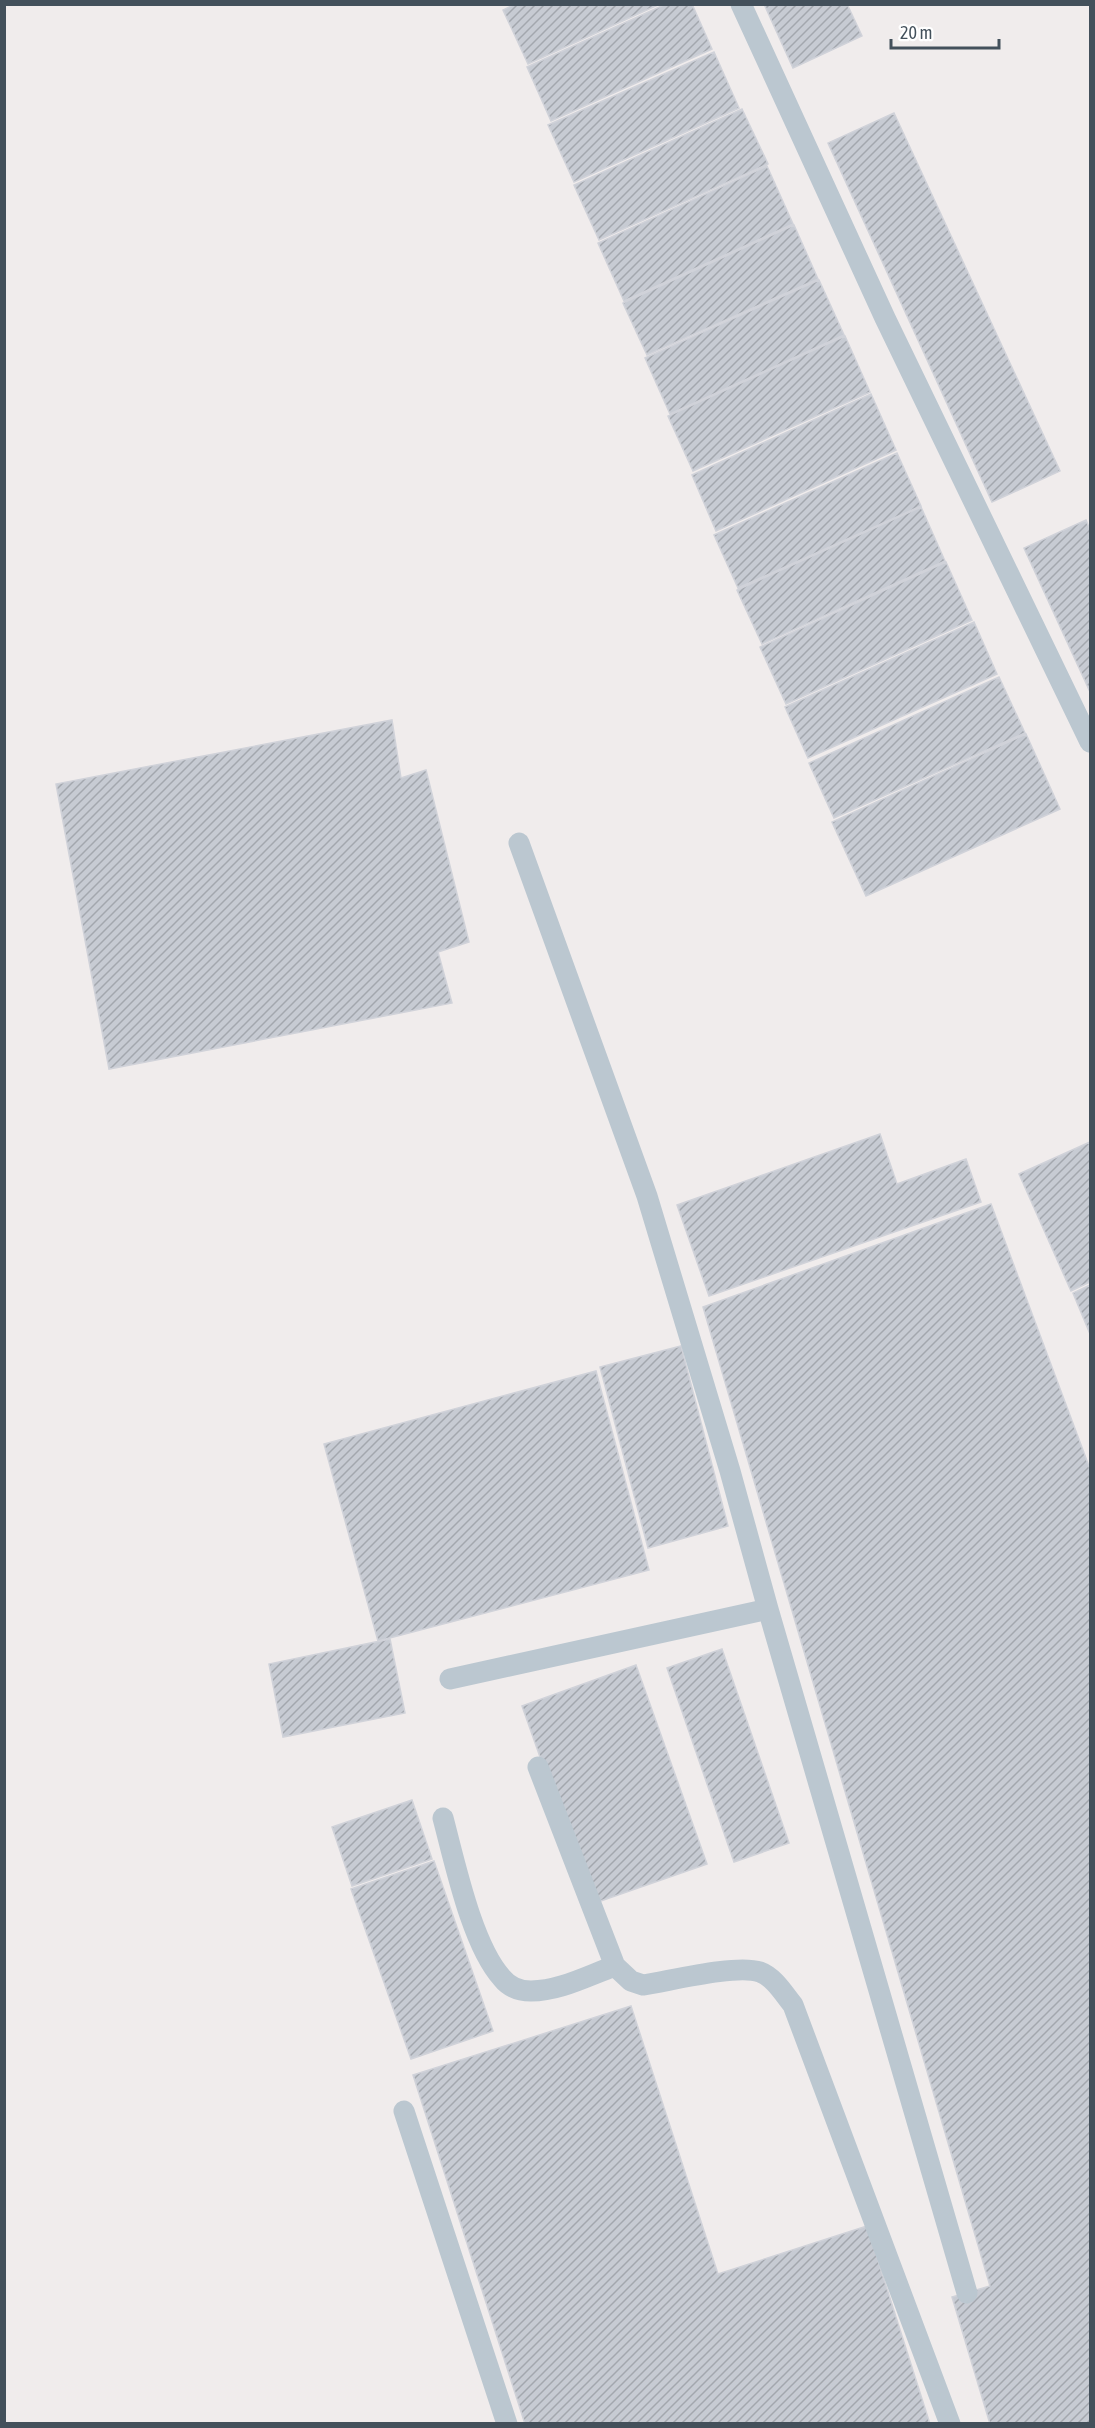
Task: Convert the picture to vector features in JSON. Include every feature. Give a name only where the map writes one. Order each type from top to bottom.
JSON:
[{"type":"lane","points":[[741,4],[885,318],[1090,742]]},
{"type":"lane","points":[[519,843],[647,1196],[730,1471],[768,1610],[967,2293]]},
{"type":"lane","points":[[450,1679],[768,1610]]},
{"type":"lane","points":[[538,1767],[615,1966],[631,1982],[643,1985],[743,1970],[760,1972],[771,1979],[793,2005],[950,2424]]},
{"type":"lane","points":[[443,1818],[475,1925],[492,1965],[512,1987],[530,1991],[570,1983],[615,1966]]},
{"type":"lane","points":[[404,2111],[507,2424]]},
{"type":"building","points":[[515,4],[660,4],[528,64],[503,10]]},
{"type":"building","points":[[666,4],[692,4],[712,49],[551,121],[527,67]]},
{"type":"building","points":[[764,4],[847,4],[862,36],[793,68]]},
{"type":"building","points":[[714,52],[739,108],[574,182],[548,125]]},
{"type":"building","points":[[742,109],[768,164],[599,240],[574,185]]},
{"type":"building","points":[[894,113],[1060,471],[992,502],[828,143]]},
{"type":"building","points":[[767,166],[793,224],[624,301],[598,243]]},
{"type":"building","points":[[794,225],[818,279],[647,355],[623,303]]},
{"type":"building","points":[[819,280],[844,335],[670,414],[645,358]]},
{"type":"building","points":[[845,336],[870,392],[693,471],[668,416]]},
{"type":"building","points":[[871,394],[896,450],[716,531],[692,475]]},
{"type":"building","points":[[897,453],[921,506],[738,588],[714,535]]},
{"type":"building","points":[[921,507],[945,561],[762,644],[737,590]]},
{"type":"building","points":[[1086,520],[1090,530],[1090,692],[1024,548]]},
{"type":"building","points":[[946,562],[972,620],[786,704],[760,647]]},
{"type":"building","points":[[974,622],[997,674],[808,758],[785,707]]},
{"type":"building","points":[[999,677],[1025,733],[834,818],[809,763]]},
{"type":"building","points":[[392,720],[401,778],[426,770],[469,942],[438,952],[452,1003],[109,1069],[56,784]]},
{"type":"building","points":[[1026,734],[1060,809],[866,896],[832,822]]},
{"type":"building","points":[[880,1134],[897,1184],[966,1159],[981,1202],[709,1296],[677,1205]]},
{"type":"building","points":[[1090,1142],[1090,1282],[1071,1291],[1019,1174]]},
{"type":"building","points":[[991,1204],[1090,1469],[1090,2424],[990,2424],[952,2297],[990,2286],[703,1307]]},
{"type":"building","points":[[1090,1285],[1090,1334],[1073,1293]]},
{"type":"building","points":[[681,1346],[728,1526],[648,1548],[600,1367]]},
{"type":"building","points":[[596,1371],[649,1570],[378,1641],[324,1444]]},
{"type":"building","points":[[390,1639],[405,1713],[283,1737],[269,1664]]},
{"type":"building","points":[[722,1649],[789,1843],[734,1862],[667,1668]]},
{"type":"building","points":[[636,1665],[707,1864],[592,1904],[522,1706]]},
{"type":"building","points":[[412,1800],[432,1859],[352,1886],[332,1827]]},
{"type":"building","points":[[434,1861],[493,2031],[411,2059],[351,1889]]},
{"type":"building","points":[[631,2006],[718,2274],[867,2226],[930,2424],[525,2424],[413,2075]]}]
